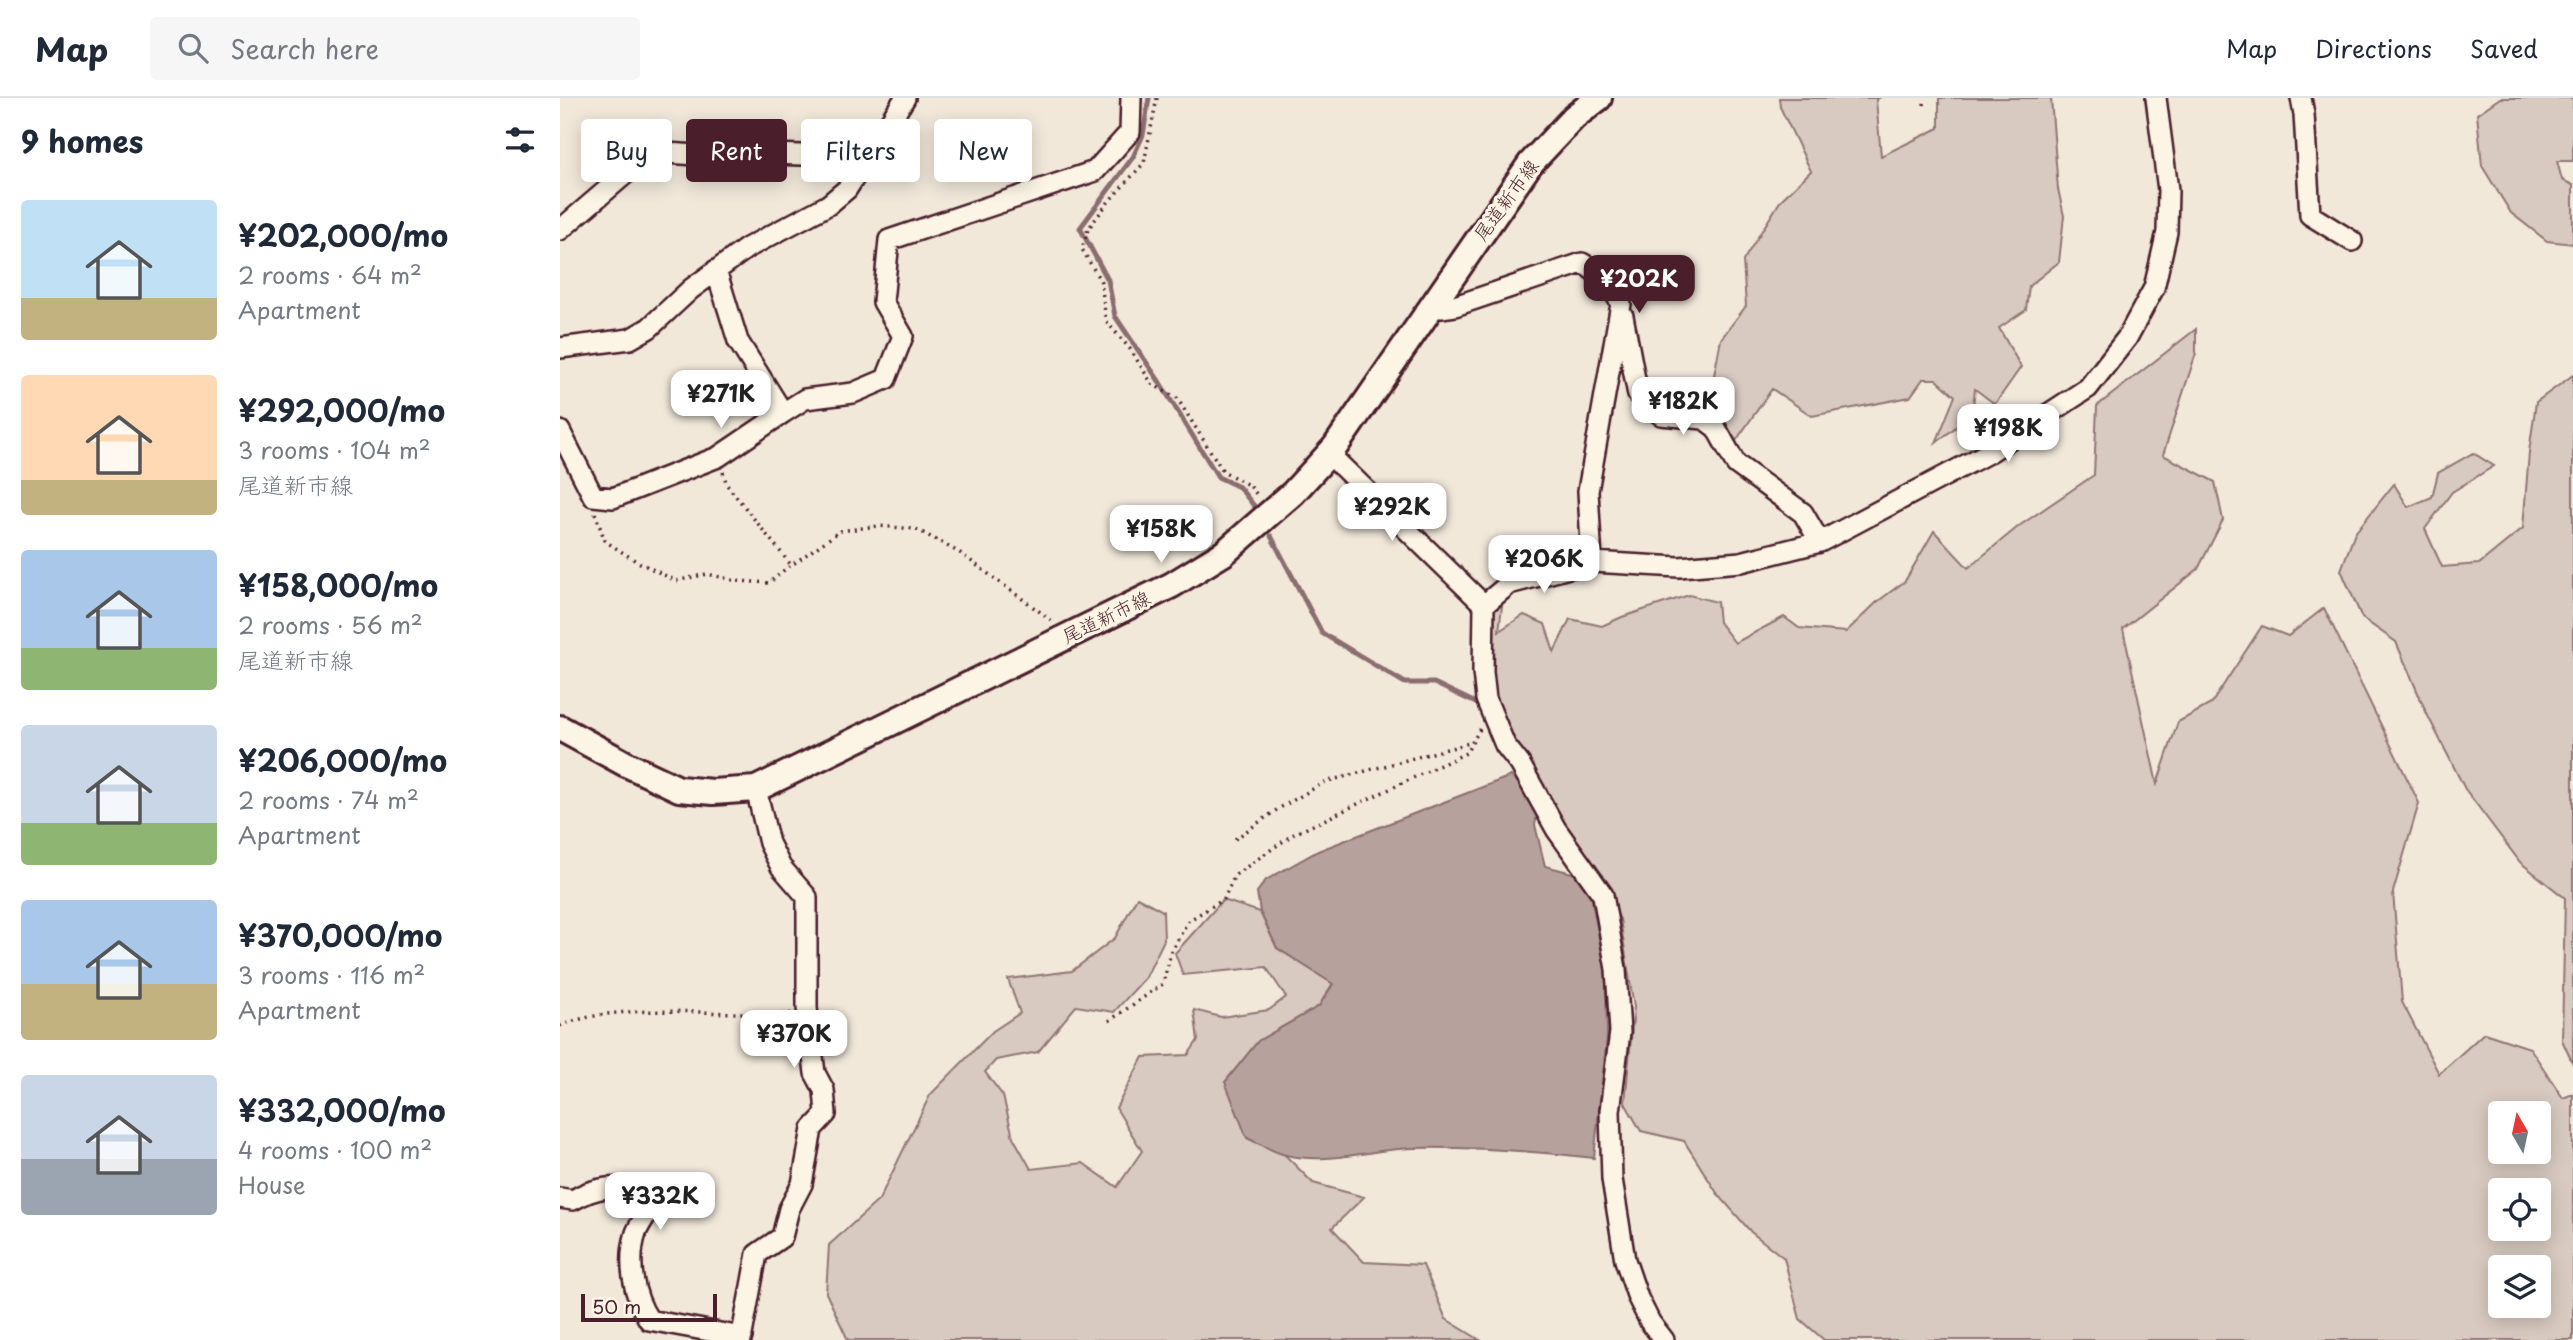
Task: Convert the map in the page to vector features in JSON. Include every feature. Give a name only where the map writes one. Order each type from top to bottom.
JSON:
[{"type":"main road","name":"尾道新市線","points":[[560,728],[679,789],[713,792],[756,789],[1193,572],[1224,553],[1293,492],[1328,453],[1530,164],[1574,117],[1599,98]]},
{"type":"street","points":[[892,119],[905,98]]},
{"type":"street","points":[[560,431],[593,496],[613,498],[718,457],[805,399],[853,393],[886,379],[903,335],[883,302],[889,240],[1095,171],[1130,132],[1131,98]]},
{"type":"street","points":[[1484,605],[1509,584],[1592,562],[1679,567],[1741,562],[1820,542],[1990,452],[2088,388],[2127,338],[2154,288],[2167,232],[2168,191],[2157,98]]},
{"type":"street","points":[[2301,98],[2310,215],[2352,241]]},
{"type":"street","points":[[560,230],[651,152],[697,155],[728,144],[771,154],[801,155]]},
{"type":"street","points":[[560,348],[630,339],[649,328],[691,289],[747,248],[828,205],[851,182]]},
{"type":"street","points":[[1433,304],[1441,308],[1455,306],[1582,263],[1594,270],[1614,289],[1621,304],[1638,395],[1661,415],[1704,419],[1716,428],[1736,464],[1803,513],[1820,542]]},
{"type":"street","points":[[716,270],[738,341],[783,413]]},
{"type":"street","points":[[1592,562],[1588,491],[1621,304]]},
{"type":"street","points":[[1328,453],[1484,605],[1483,672],[1490,710],[1505,745],[1520,764],[1556,829],[1603,895],[1616,969],[1620,1032],[1610,1111],[1612,1179],[1625,1260],[1638,1298],[1650,1322],[1664,1340]]},
{"type":"street","points":[[560,1198],[573,1200],[583,1194],[620,1186],[643,1191],[650,1208],[636,1233],[631,1267],[639,1306],[649,1320],[742,1339],[757,1254],[782,1237],[789,1209],[802,1184],[812,1129],[826,1114],[824,1090],[815,1073],[807,1008],[807,897],[782,867],[769,843],[756,789]]},
{"type":"path","points":[[1157,98],[1144,163],[1088,229],[1082,249],[1101,282],[1106,321],[1130,349],[1152,384],[1177,398],[1223,471],[1250,486],[1271,511]]},
{"type":"path","points":[[1924,106],[1925,98]]},
{"type":"path","points":[[718,457],[727,485],[790,565]]},
{"type":"path","points":[[593,496],[595,515],[605,541],[636,561],[676,581],[707,574],[738,581],[769,583],[790,565],[840,531],[878,526],[916,529],[960,553],[1070,634]]},
{"type":"path","points":[[1110,1021],[1163,984],[1171,952],[1188,921],[1224,898],[1235,875],[1292,835],[1466,753],[1490,710]]},
{"type":"path","points":[[1235,839],[1278,809],[1325,782],[1473,742]]},
{"type":"path","points":[[560,1026],[578,1019],[628,1013],[752,1013],[780,1016],[807,1008]]},
{"type":"shaded area","points":[[1779,98],[1879,98],[1876,100],[1881,156],[1939,128],[1939,98],[2051,98],[2058,189],[2064,216],[2059,262],[2029,286],[2026,310],[1999,328],[2021,367],[1995,404],[1975,389],[1972,414],[1936,443],[1955,396],[1936,379],[1923,379],[1910,397],[1812,416],[1772,389],[1733,445],[1718,415],[1708,407],[1721,339],[1746,306],[1743,261],[1781,200],[1811,171],[1780,107]]},
{"type":"shaded area","points":[[2500,98],[2573,98],[2573,161],[2557,161],[2562,180],[2573,185],[2573,244],[2547,241],[2511,213],[2482,166],[2477,114]]},
{"type":"shaded area","points":[[2196,329],[2196,353],[2163,455],[2215,482],[2223,520],[2198,569],[2123,629],[2157,784],[2178,722],[2211,704],[2262,626],[2288,636],[2324,608],[2419,803],[2393,892],[2402,1002],[2439,1074],[2484,1033],[2530,1048],[2563,1098],[2573,1094],[2573,1340],[1824,1340],[1800,1319],[1784,1258],[1751,1232],[1717,1193],[1684,1141],[1641,1131],[1625,1103],[1634,1007],[1620,919],[1589,861],[1545,803],[1504,733],[1492,693],[1477,616],[1502,606],[1499,631],[1524,615],[1545,624],[1554,652],[1570,619],[1602,626],[1689,595],[1717,602],[1719,622],[1735,643],[1784,617],[1799,628],[1846,632],[1877,602],[1905,581],[1934,531],[1968,568],[2019,526],[2094,475],[2097,406]]},
{"type":"shaded area","points":[[2573,375],[2573,1064],[2562,1040],[2565,898],[2520,862],[2465,789],[2427,714],[2396,642],[2362,618],[2341,570],[2355,533],[2394,484],[2408,507],[2432,497],[2438,473],[2473,453],[2494,466],[2452,492],[2425,529],[2442,567],[2479,564],[2523,528],[2536,402]]},
{"type":"shaded area","points":[[1511,776],[1540,801],[1535,825],[1545,866],[1576,874],[1591,895],[1606,974],[1607,1036],[1594,1158],[1504,1150],[1413,1148],[1302,1158],[1276,1152],[1247,1138],[1225,1082],[1258,1041],[1319,1006],[1333,984],[1277,948],[1260,912],[1257,892],[1266,880],[1318,851]]},
{"type":"shaded area","points":[[1137,897],[1163,911],[1164,940],[1146,977],[1114,1012],[1076,1006],[1038,1052],[996,1060],[985,1072],[1003,1096],[1013,1137],[1031,1169],[1083,1163],[1117,1187],[1142,1151],[1116,1108],[1143,1057],[1188,1055],[1198,1040],[1194,1010],[1221,1017],[1269,1010],[1286,997],[1266,967],[1183,975],[1175,953],[1223,900],[1260,912],[1277,948],[1333,983],[1319,1006],[1258,1041],[1247,1138],[1284,1154],[1313,1183],[1364,1197],[1332,1228],[1364,1262],[1423,1265],[1446,1319],[1480,1340],[848,1340],[826,1293],[829,1245],[879,1200],[930,1095],[993,1031],[1020,1013],[1008,979],[1072,971],[1115,938]]},
{"type":"waterway","points":[[1149,98],[1143,135],[1133,157],[1080,228],[1108,280],[1115,316],[1218,477],[1239,487],[1259,512]]},
{"type":"waterway","points":[[1271,536],[1322,633],[1405,683],[1434,683],[1482,706]]}]
